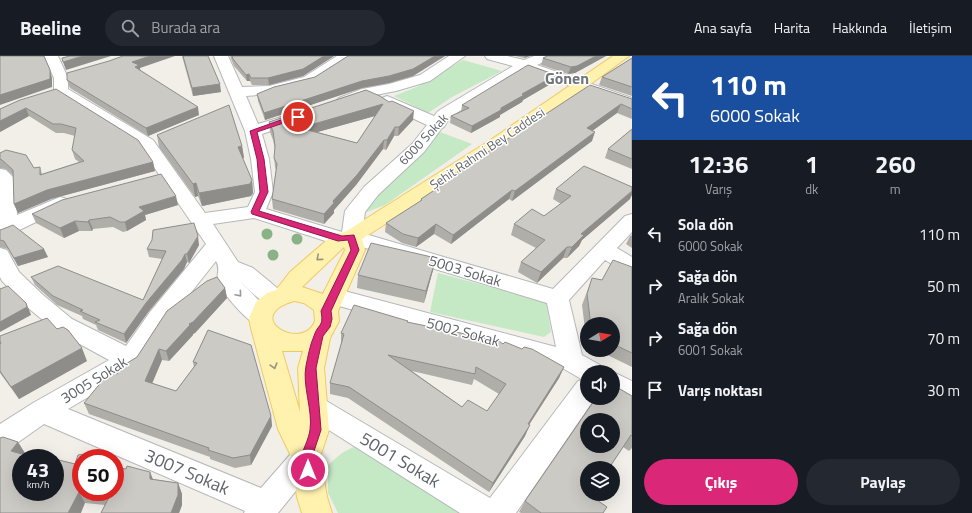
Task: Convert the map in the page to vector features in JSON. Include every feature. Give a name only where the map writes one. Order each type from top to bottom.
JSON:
[{"type":"main road","name":"Şehit Rahmi Bey Caddesi","points":[[262,322],[263,309],[279,296],[298,277],[346,238],[495,145],[622,56]]},
{"type":"main road","points":[[306,457],[315,430],[311,368],[319,335],[325,327],[330,304],[355,250],[346,238]]},
{"type":"main road","points":[[279,296],[294,293],[305,294],[322,304],[330,304]]},
{"type":"main road","points":[[262,322],[268,335],[277,340],[288,343],[304,342],[319,335]]},
{"type":"main road","points":[[262,322],[292,429],[306,457],[312,497],[317,513]]},
{"type":"street","points":[[221,56],[235,103],[253,131],[260,159],[264,192],[255,212]]},
{"type":"street","points":[[235,103],[269,90],[309,80],[346,56]]},
{"type":"street","points":[[253,131],[367,92],[391,88],[425,78],[458,56]]},
{"type":"street","points":[[492,56],[525,65],[632,103]]},
{"type":"street","name":"6000 Sokak","points":[[346,238],[355,210],[371,191],[418,148],[438,124],[444,114],[525,65],[545,56]]},
{"type":"street","points":[[59,74],[155,141],[160,177],[200,220],[230,267],[245,273],[279,296]]},
{"type":"street","points":[[367,92],[438,124]]},
{"type":"street","points":[[0,174],[6,179],[4,229],[58,204],[80,198]]},
{"type":"street","points":[[200,220],[255,212],[346,238]]},
{"type":"street","points":[[571,361],[557,298],[632,220]]},
{"type":"street","name":"5003 Sokak","points":[[346,238],[557,298]]},
{"type":"street","name":"3005 Sokak","points":[[0,439],[42,411],[130,360],[158,318],[216,246]]},
{"type":"street","points":[[603,250],[632,266]]},
{"type":"street","points":[[0,255],[10,276],[35,301],[64,325],[130,360]]},
{"type":"street","points":[[230,267],[229,282],[262,322]]},
{"type":"street","name":"5002 Sokak","points":[[330,304],[571,361],[580,366]]},
{"type":"street","points":[[620,388],[632,394]]},
{"type":"street","points":[[498,513],[580,399]]},
{"type":"street","name":"5001 Sokak","points":[[314,407],[487,513]]},
{"type":"street","name":"3007 Sokak","points":[[42,411],[263,509]]},
{"type":"street","points":[[263,509],[306,457]]},
{"type":"green space","points":[[463,60],[502,71],[452,97],[428,113],[394,96],[419,86]]},
{"type":"green space","points":[[440,132],[472,144],[385,205],[359,215]]},
{"type":"green space","points":[[438,273],[546,302],[551,332],[544,337],[430,312]]},
{"type":"green space","points":[[357,445],[472,513],[338,513],[328,493],[328,465],[342,453]]},
{"type":"building","points":[[0,56],[44,56],[50,70],[50,79],[0,95]]},
{"type":"building","points":[[70,56],[83,56],[63,62],[62,58]]},
{"type":"building","points":[[123,56],[150,56],[132,62],[139,65],[135,67],[198,107],[146,128],[67,80],[67,73]]},
{"type":"building","points":[[183,56],[208,56],[220,84],[192,88]]},
{"type":"building","points":[[232,56],[324,56],[303,69],[268,78],[251,78],[249,74],[246,75]]},
{"type":"building","points":[[348,56],[435,56],[413,69],[389,76],[362,81],[264,113],[257,94],[274,87],[315,77]]},
{"type":"building","points":[[547,56],[596,56],[577,66],[571,67],[543,58]]},
{"type":"building","points":[[632,58],[632,87],[602,77]]},
{"type":"building","points":[[528,65],[556,75],[522,94],[524,95],[472,126],[451,116],[469,108],[462,105]]},
{"type":"building","points":[[590,85],[632,99],[632,109],[621,104],[587,128],[595,132],[515,191],[512,190],[453,235],[436,224],[418,238],[403,234],[386,223],[445,183],[442,182]]},
{"type":"building","points":[[56,89],[138,140],[153,162],[47,190],[14,204],[13,170],[0,159],[0,153],[6,150],[26,155],[34,168],[40,167],[40,175],[84,161],[72,150],[76,128],[61,124],[53,124],[26,108],[0,121],[0,109],[20,100]]},
{"type":"building","points":[[366,90],[389,102],[392,101],[414,111],[399,127],[395,127],[387,140],[384,140],[324,214],[272,199],[277,164],[274,158],[275,146],[273,131],[269,122]],"holes":[[[383,104],[357,143],[300,128]]]},
{"type":"building","points":[[229,105],[242,146],[238,147],[252,180],[250,184],[199,193],[196,183],[193,184],[157,135]]},
{"type":"building","points":[[632,129],[632,159],[608,149]]},
{"type":"building","points":[[584,166],[632,187],[632,191],[581,234],[584,235],[572,247],[567,247],[541,272],[521,262],[545,240],[514,224],[532,209],[544,216],[571,196],[556,189]]},
{"type":"building","points":[[161,174],[176,196],[139,207],[144,211],[125,222],[120,222],[110,217],[89,220],[88,222],[75,221],[60,228],[32,214],[62,200]]},
{"type":"building","points":[[194,223],[198,236],[187,254],[185,254],[182,260],[146,303],[124,334],[95,322],[100,320],[53,296],[31,277],[58,266],[143,300],[166,251],[147,249],[152,240],[153,230]]},
{"type":"building","points":[[13,225],[44,249],[14,258],[4,241],[0,240],[0,230]]},
{"type":"building","points":[[371,243],[436,258],[426,291],[358,275]]},
{"type":"building","points":[[613,260],[632,267],[632,353],[620,347],[620,317],[590,317],[587,294],[592,278],[602,280]]},
{"type":"building","points":[[217,277],[225,288],[193,322],[189,324],[190,325],[166,351],[159,349],[145,381],[176,391],[197,363],[193,362],[208,330],[251,345],[271,416],[250,455],[233,458],[84,403],[107,375],[112,372],[117,374],[124,365],[137,357],[167,311],[207,281]]},
{"type":"building","points":[[8,286],[26,303],[27,307],[0,322],[0,289]]},
{"type":"building","points":[[354,305],[408,321],[407,322],[499,341],[503,344],[505,342],[522,349],[524,347],[532,349],[564,367],[528,424],[530,425],[493,483],[349,387],[330,383],[344,334],[341,333]],"holes":[[[388,355],[475,374],[476,367],[506,384],[487,411],[468,400],[462,407]]]},
{"type":"building","points":[[47,318],[57,329],[63,327],[68,330],[82,348],[11,387],[0,371],[0,336]]},
{"type":"building","points":[[620,389],[632,396],[632,436],[631,435],[620,452],[620,413],[586,413],[591,405],[620,405]]},
{"type":"building","points":[[580,421],[580,453],[619,453],[614,461],[580,461],[580,501],[598,501],[607,507],[603,513],[541,513],[525,501]]},
{"type":"building","points":[[3,437],[18,442],[11,451],[12,501],[64,501],[64,461],[72,463],[72,501],[74,501],[68,513],[0,513],[0,438]]},
{"type":"building","points":[[127,466],[150,472],[150,479],[178,483],[178,495],[171,513],[101,513],[107,501],[124,501],[124,469],[126,469]]},
{"type":"district","name":"Gönen","points":[[567,78]]},
{"type":"route","points":[[298,117],[253,131],[260,159],[264,192],[255,212],[310,228],[341,239],[351,237],[355,250],[326,311],[327,319],[325,327],[319,335],[311,368],[315,430],[306,457],[308,470]]}]
